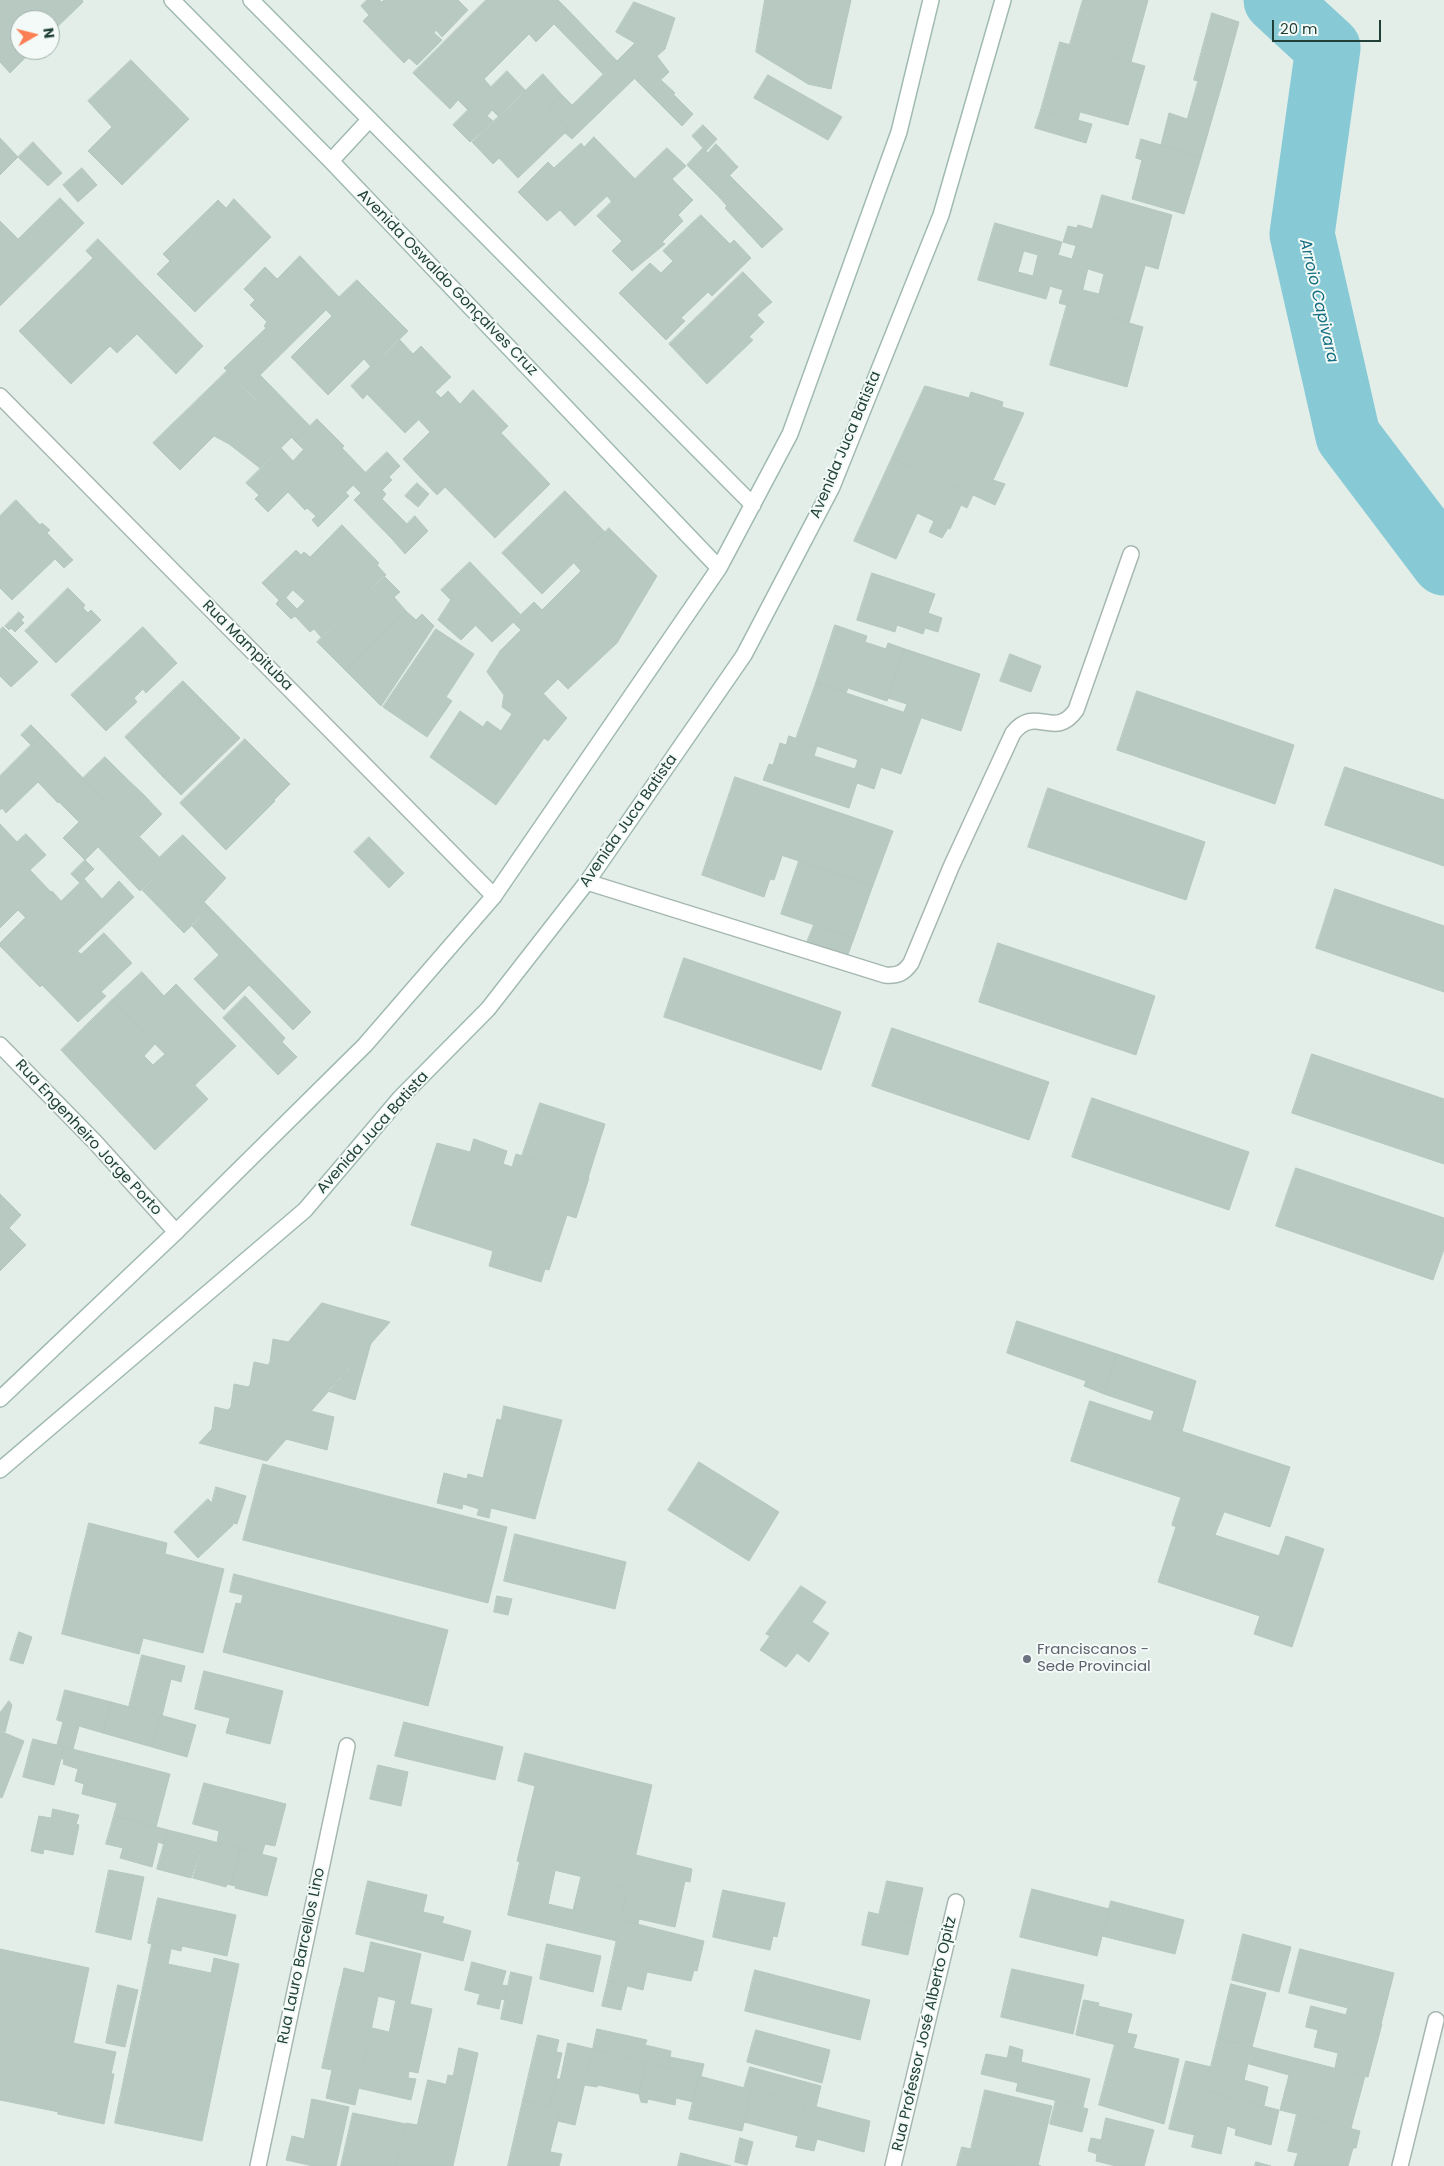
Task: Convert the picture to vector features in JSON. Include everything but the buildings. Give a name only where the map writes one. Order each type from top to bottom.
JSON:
[{"type":"main road","name":"Avenida Oswaldo Gonçalves Cruz","points":[[172,0],[331,162],[719,568]]},
{"type":"main road","points":[[251,0],[753,506]]},
{"type":"main road","points":[[0,1398],[176,1232],[365,1045],[494,896],[719,568],[790,434],[899,132],[931,0]]},
{"type":"main road","name":"Avenida Juca Batista","points":[[0,1470],[305,1210],[400,1098],[488,1009],[587,882],[744,655],[832,487],[941,215],[1003,0]]},
{"type":"main road","points":[[331,162],[369,120]]},
{"type":"main road","name":"Rua Mampituba","points":[[0,396],[494,896]]},
{"type":"main road","points":[[587,882],[885,975],[895,976],[905,971],[911,962],[951,867],[1013,733],[1020,724],[1029,720],[1060,724],[1070,719],[1076,710],[1131,554]]},
{"type":"main road","name":"Rua Engenheiro Jorge Porto","points":[[0,1045],[96,1142],[176,1232]]},
{"type":"main road","name":"Rua Lauro Barcellos Lino","points":[[258,2166],[347,1746]]},
{"type":"main road","name":"Rua Professor José Alberto Opitz","points":[[893,2166],[956,1902]]},
{"type":"main road","points":[[1400,2166],[1436,2020]]},
{"type":"waterway","name":"Arroio Capivara","points":[[1276,0],[1328,48],[1302,234],[1348,436],[1444,563]]},
{"type":"place","name":"Franciscanos - Sede Provincial","points":[[1027,1659]]}]
